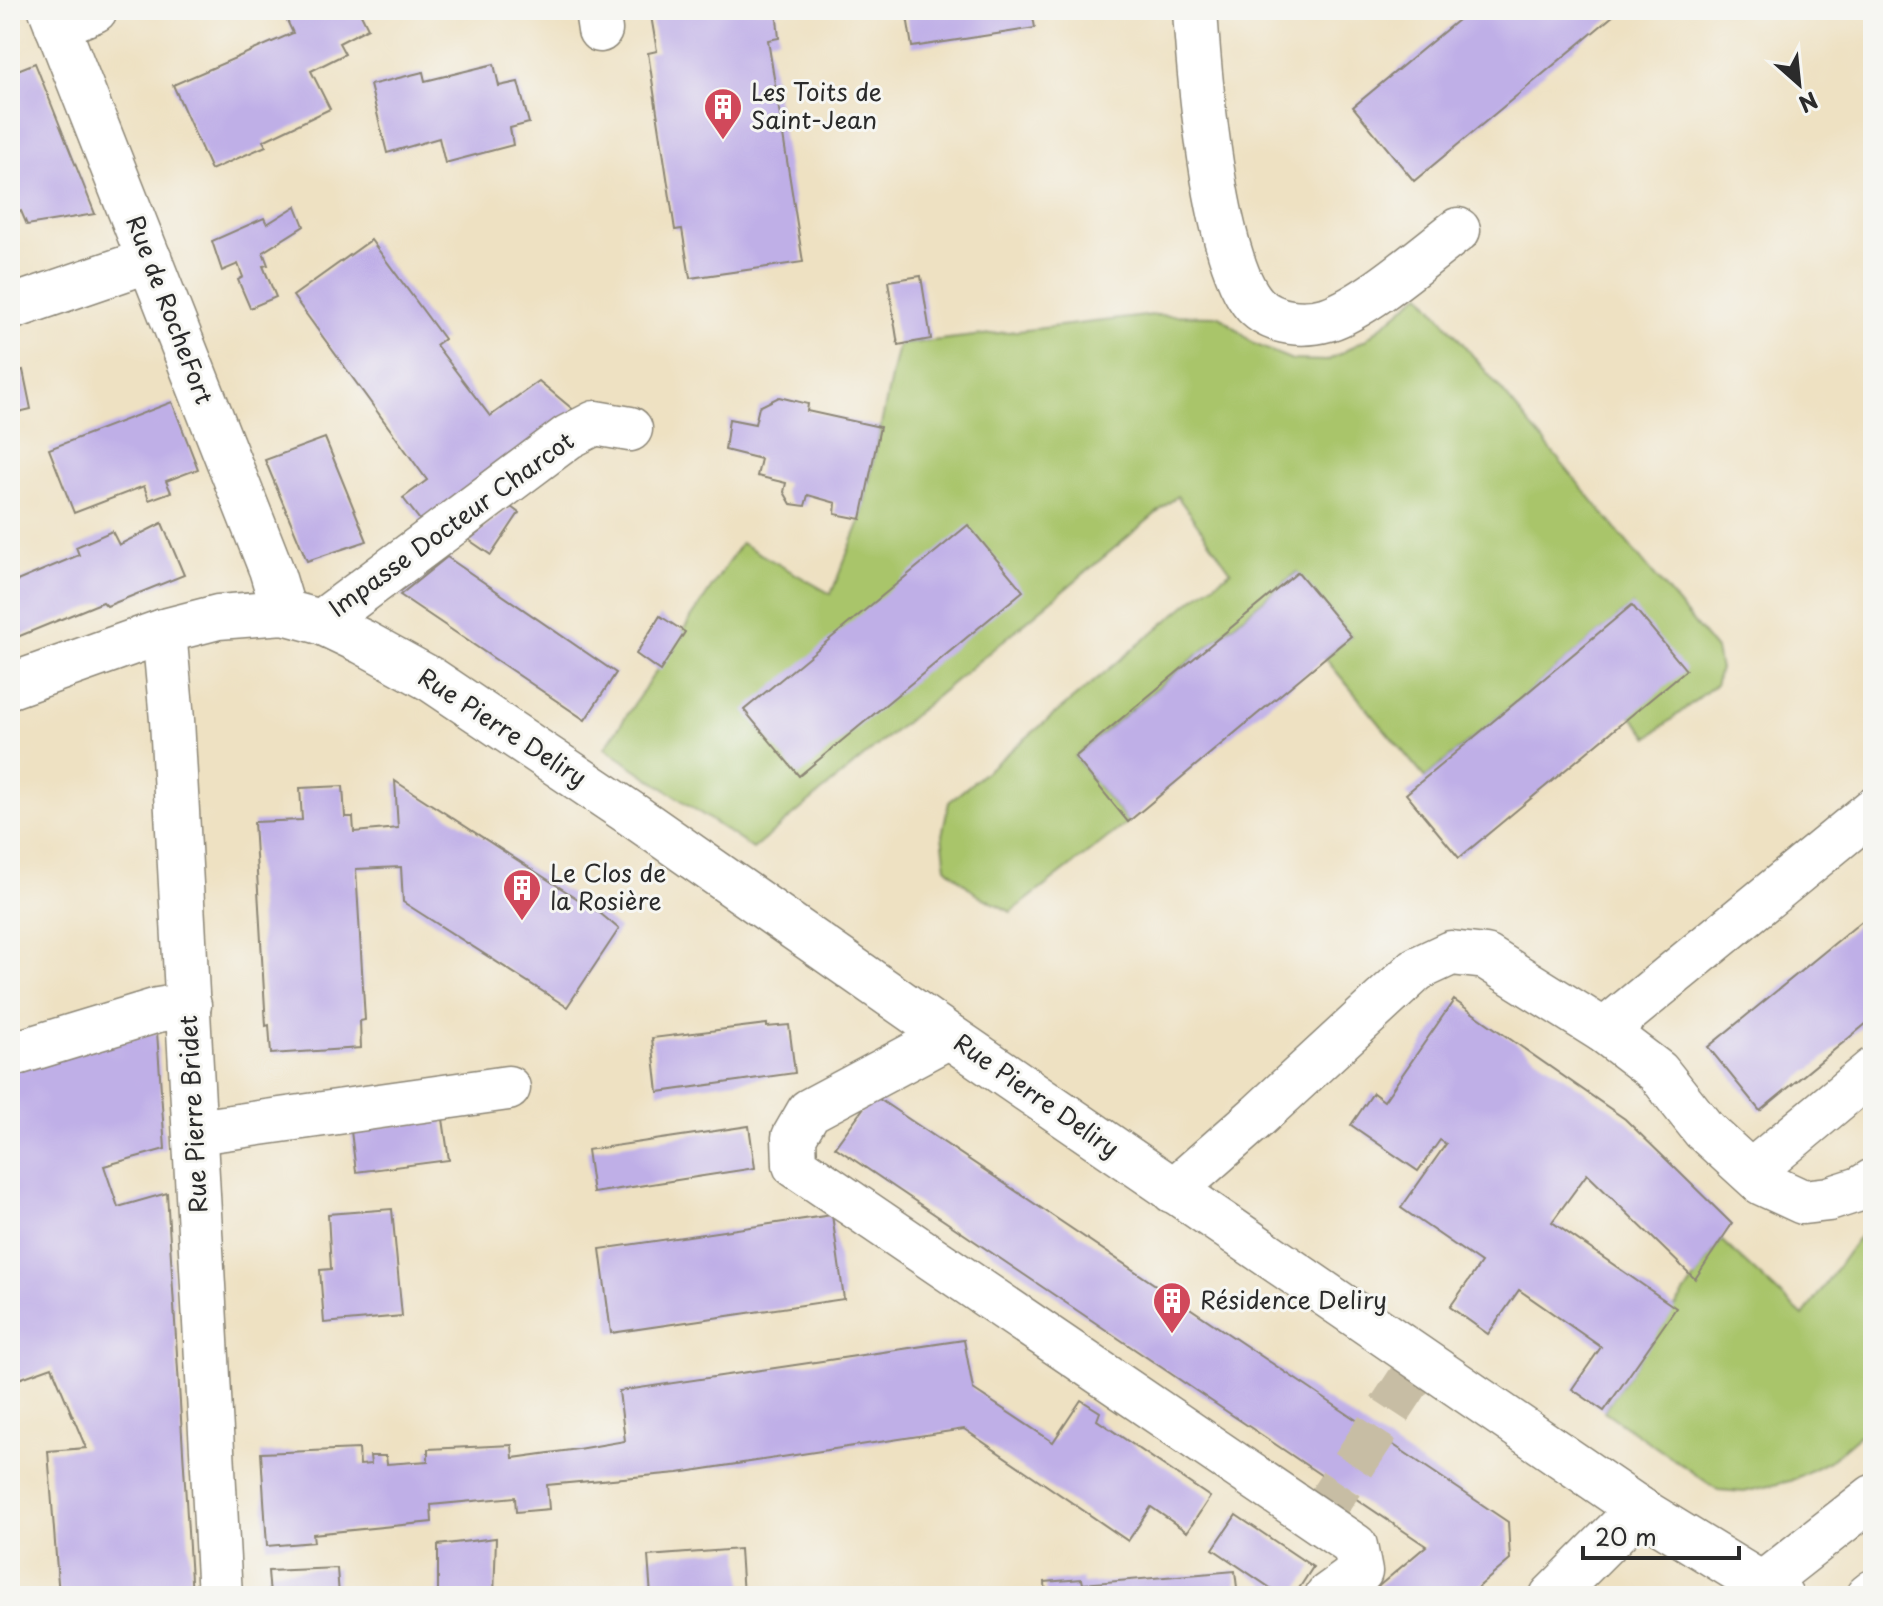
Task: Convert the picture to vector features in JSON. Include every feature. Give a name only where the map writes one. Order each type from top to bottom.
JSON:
[{"type":"street","points":[[1195,10],[1199,75],[1216,192],[1233,263],[1255,305],[1276,319],[1301,324],[1330,319],[1371,296],[1458,230]]},
{"type":"street","name":"Rue de RocheFort","points":[[68,15],[150,260],[271,569],[302,617]]},
{"type":"street","points":[[10,308],[150,260]]},
{"type":"street","name":"Impasse Docteur Charcot","points":[[302,617],[568,437],[595,423],[630,429]]},
{"type":"street","points":[[10,686],[164,631],[218,617],[302,617]]},
{"type":"street","name":"Rue Pierre Deliry","points":[[302,617],[363,642],[445,689],[642,821],[1173,1191],[1763,1592]]},
{"type":"street","name":"Rue Pierre Bridet","points":[[164,631],[189,1005],[220,1596]]},
{"type":"street","points":[[1604,1031],[1873,810]]},
{"type":"street","points":[[1173,1191],[1417,969],[1451,953],[1486,957],[1604,1031],[1658,1072],[1704,1130],[1762,1183],[1803,1202],[1829,1199],[1860,1189],[1873,1181]]},
{"type":"street","points":[[10,1055],[158,1010],[189,1005]]},
{"type":"street","points":[[949,1036],[809,1111],[794,1137],[795,1165],[1355,1546],[1360,1572],[1327,1596]]},
{"type":"street","points":[[1751,1172],[1873,1070]]},
{"type":"street","points":[[196,1132],[508,1088]]},
{"type":"street","points":[[1763,1592],[1873,1497]]},
{"type":"street","points":[[1552,1596],[1639,1509]]},
{"type":"street","points":[[1868,1596],[1873,1592]]},
{"type":"green space","points":[[1421,293],[1716,650],[1720,669],[1715,685],[1649,737],[1630,715],[1632,606],[1425,778],[1325,658],[1351,636],[1297,572],[1075,757],[1128,822],[1011,912],[976,894],[946,867],[942,835],[949,802],[1231,571],[1177,496],[753,849],[605,748],[741,543],[831,594],[861,519],[898,345],[1154,315],[1220,316],[1254,344],[1292,360],[1327,361],[1365,340]]},
{"type":"green space","points":[[1873,1217],[1873,1423],[1829,1461],[1790,1481],[1744,1492],[1718,1490],[1604,1411],[1721,1240],[1803,1316]]},
{"type":"building","points":[[282,10],[359,10],[368,28],[339,43],[345,54],[311,71],[330,109],[263,141],[266,146],[211,170],[173,85],[293,33]]},
{"type":"building","name":"Les Toits de Saint-Jean","points":[[650,10],[776,10],[779,38],[768,40],[803,262],[690,278],[682,229],[675,230],[648,53],[657,51]]},
{"type":"building","points":[[906,10],[1032,10],[1035,28],[912,47]]},
{"type":"building","points":[[1470,10],[1620,10],[1414,181],[1353,107]]},
{"type":"building","points":[[35,63],[95,214],[27,225],[21,211],[10,215],[10,73]]},
{"type":"building","points":[[494,64],[499,86],[518,82],[529,123],[510,128],[513,145],[445,163],[439,138],[387,153],[370,85],[423,72],[425,81]]},
{"type":"building","points":[[296,206],[304,226],[263,252],[268,265],[263,266],[276,297],[250,308],[238,280],[243,277],[238,264],[222,271],[212,241],[264,218],[267,224]]},
{"type":"building","points":[[371,240],[444,339],[436,345],[490,416],[539,381],[576,412],[423,524],[403,498],[427,480],[293,296]]},
{"type":"building","points":[[921,276],[931,339],[898,345],[888,281]]},
{"type":"building","points":[[23,370],[31,409],[10,414],[10,373]]},
{"type":"building","points":[[779,397],[808,404],[807,411],[880,427],[861,519],[835,514],[836,503],[808,495],[805,506],[791,504],[784,492],[786,483],[757,476],[761,459],[725,450],[729,419],[755,424],[759,407]]},
{"type":"building","points":[[172,402],[198,469],[166,481],[171,492],[149,500],[144,486],[74,513],[49,449]]},
{"type":"building","points":[[325,438],[367,541],[307,561],[265,460]]},
{"type":"building","points":[[511,507],[519,513],[491,555],[469,540]]},
{"type":"building","points":[[162,523],[184,575],[107,606],[103,602],[10,640],[10,584],[79,555],[76,547],[112,531],[119,545]]},
{"type":"building","points":[[968,525],[1023,591],[799,776],[744,710]]},
{"type":"building","points":[[447,557],[616,673],[585,720],[400,595]]},
{"type":"building","points":[[1298,572],[1351,636],[1128,822],[1075,757]]},
{"type":"building","points":[[1632,605],[1686,670],[1459,858],[1406,794]]},
{"type":"building","points":[[660,616],[685,632],[660,671],[636,654]]},
{"type":"building","name":"Le Clos de la Rosière","points":[[395,781],[601,914],[619,929],[567,1007],[403,902],[401,867],[356,869],[365,1020],[360,1021],[361,1048],[271,1054],[269,1025],[266,1026],[254,822],[302,820],[300,788],[343,786],[345,817],[353,817],[354,832],[398,828]]},
{"type":"building","points":[[1873,912],[1873,1018],[1760,1111],[1708,1047]]},
{"type":"building","points":[[1454,1000],[1625,1119],[1732,1224],[1695,1279],[1587,1174],[1552,1222],[1676,1308],[1604,1411],[1572,1389],[1601,1347],[1519,1290],[1488,1334],[1450,1307],[1481,1263],[1401,1208],[1446,1144],[1440,1140],[1418,1171],[1351,1125],[1373,1093],[1384,1101]]},
{"type":"building","points":[[767,1024],[767,1027],[789,1025],[795,1073],[658,1092],[652,1038]]},
{"type":"building","points":[[157,1032],[165,1149],[104,1166],[118,1207],[167,1193],[192,1596],[59,1596],[48,1451],[86,1448],[52,1367],[16,1380],[10,1365],[10,1070]]},
{"type":"building","name":"Résidence Deliry","points":[[873,1095],[1508,1522],[1510,1560],[1468,1596],[1367,1596],[1426,1546],[835,1147]]},
{"type":"building","points":[[443,1119],[449,1160],[356,1172],[351,1131]]},
{"type":"building","points":[[749,1126],[755,1168],[593,1193],[587,1150]]},
{"type":"building","points":[[392,1209],[402,1316],[324,1323],[320,1270],[331,1269],[328,1214]]},
{"type":"building","points":[[832,1215],[844,1299],[611,1333],[600,1249]]},
{"type":"building","points":[[964,1340],[973,1389],[1053,1442],[1081,1400],[1100,1412],[1097,1420],[1210,1497],[1187,1532],[1151,1507],[1128,1541],[964,1429],[678,1473],[547,1485],[549,1509],[516,1512],[515,1497],[431,1505],[432,1522],[313,1534],[314,1542],[267,1546],[261,1453],[359,1449],[360,1465],[371,1464],[370,1456],[386,1456],[387,1464],[428,1461],[428,1449],[512,1445],[513,1458],[578,1449],[625,1441],[619,1391]]},
{"type":"building","points":[[1236,1515],[1313,1567],[1294,1596],[1282,1596],[1213,1549]]},
{"type":"building","points":[[496,1538],[494,1596],[438,1596],[438,1545]]},
{"type":"building","points":[[740,1549],[743,1596],[651,1596],[648,1556]]},
{"type":"building","points":[[337,1568],[339,1596],[270,1596],[268,1571]]},
{"type":"building","points":[[1235,1571],[1238,1596],[1046,1596],[1045,1582],[1082,1579],[1083,1584]]},
{"type":"tunnel","points":[[1317,1520],[1421,1362]]},
{"type":"place","name":"Les Toits de Saint-Jean","points":[[723,141]]},
{"type":"place","name":"Le Clos de la Rosière","points":[[522,922]]},
{"type":"place","name":"Résidence Deliry","points":[[1172,1335]]}]
